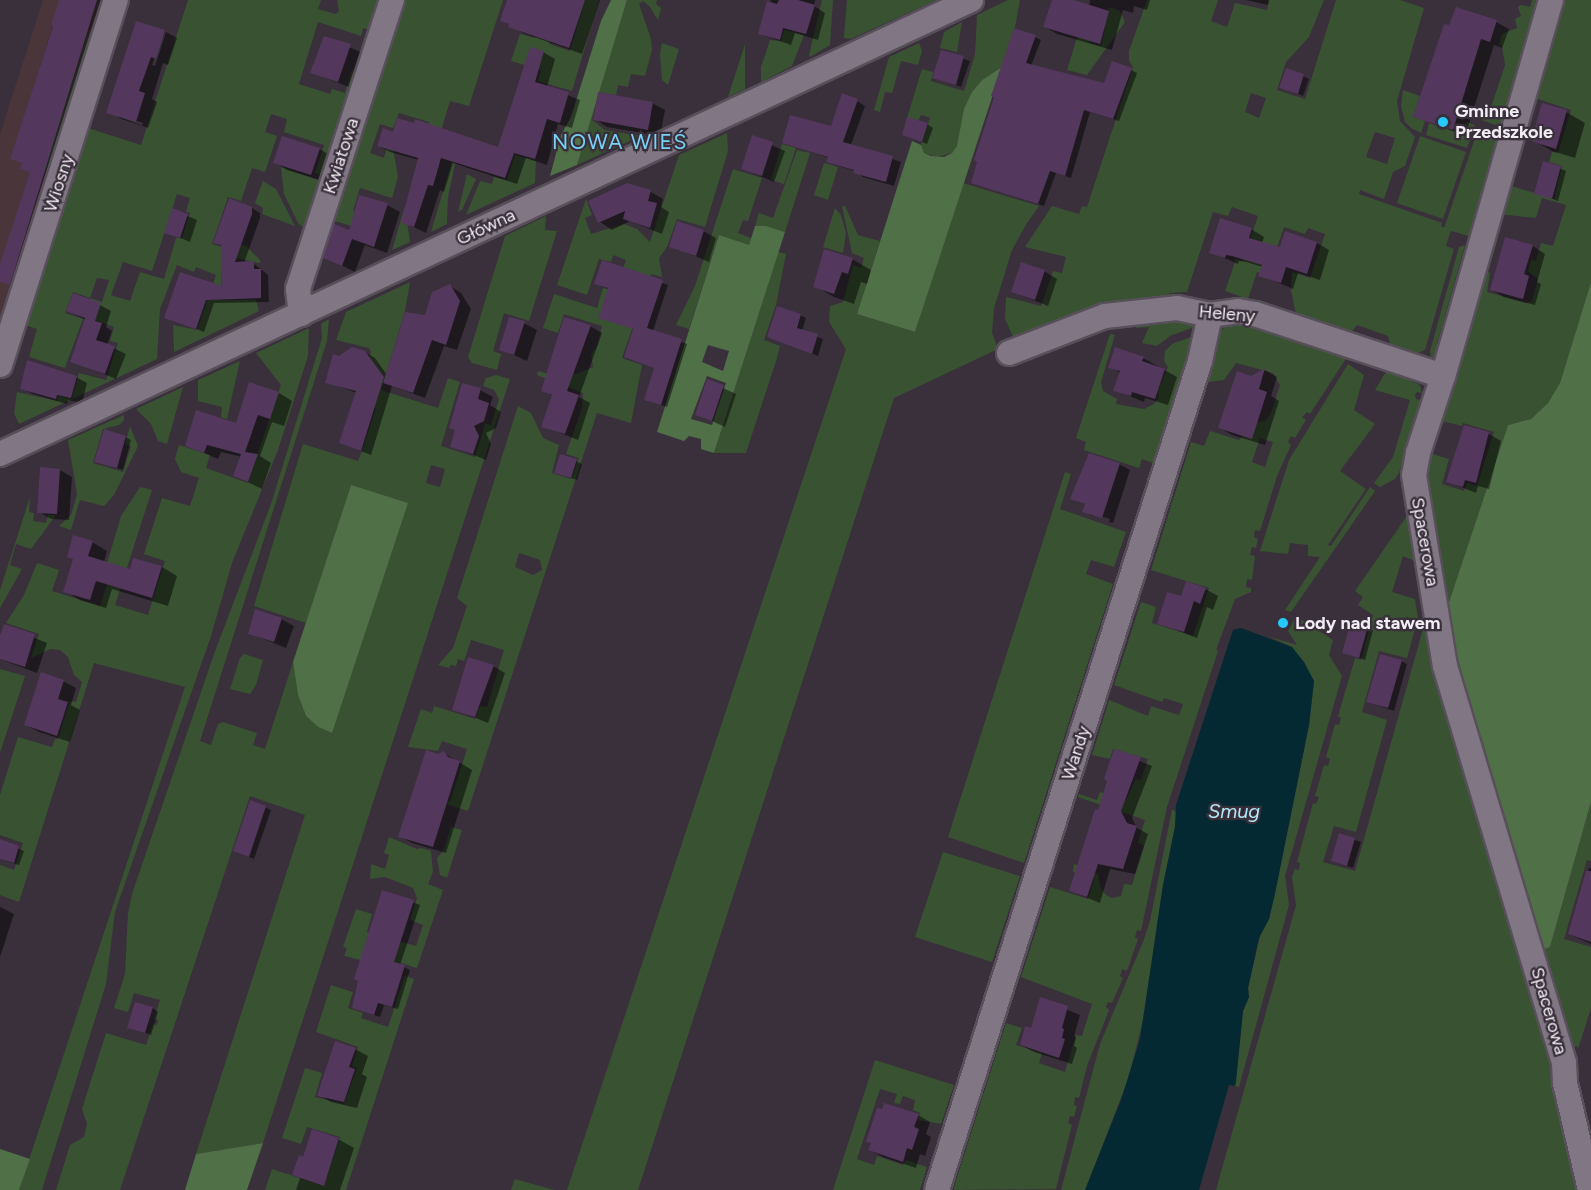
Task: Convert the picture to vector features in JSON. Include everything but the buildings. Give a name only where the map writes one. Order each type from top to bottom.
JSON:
[{"type":"street","name":"Wiosny","points":[[0,365],[116,0]]},
{"type":"street","name":"Kwiatowa","points":[[301,314],[298,288],[392,0]]},
{"type":"street","name":"Główna","points":[[0,454],[971,0]]},
{"type":"street","name":"Spacerowa","points":[[1551,0],[1443,376],[1418,453],[1414,475],[1439,632],[1454,699],[1564,1063],[1565,1083],[1590,1190]]},
{"type":"street","name":"Heleny","points":[[1009,353],[1117,313],[1172,308],[1210,315],[1248,312],[1443,376]]},
{"type":"street","name":"Wandy","points":[[937,1190],[1200,361],[1210,315]]},
{"type":"shaded area","points":[[43,0],[108,0],[0,336],[0,134]]},
{"type":"green space","points":[[188,0],[321,0],[318,9],[336,14],[339,11],[337,0],[384,0],[374,31],[363,28],[361,36],[318,22],[299,84],[330,94],[332,89],[345,93],[352,70],[360,73],[326,176],[315,173],[324,145],[284,132],[287,119],[271,114],[265,132],[277,136],[265,172],[252,168],[241,201],[228,197],[212,244],[225,248],[245,245],[261,261],[259,263],[236,258],[222,268],[221,300],[256,300],[259,311],[174,352],[173,325],[197,330],[216,275],[196,267],[194,272],[177,265],[160,309],[157,359],[19,424],[14,413],[17,392],[57,401],[58,396],[72,399],[79,373],[106,380],[118,343],[110,341],[114,327],[84,316],[91,298],[102,302],[109,280],[97,278],[90,298],[73,292],[65,313],[83,319],[65,368],[29,357],[37,329],[22,324],[85,127],[141,145]],"holes":[[[177,194],[190,198],[186,212],[190,213],[182,238],[176,238],[164,279],[140,272],[130,301],[111,295],[123,262],[152,271]]]},
{"type":"green space","points":[[401,0],[503,0],[469,106],[450,101],[440,134],[427,130],[429,122],[399,113],[393,128],[380,124],[370,153],[384,158],[388,144],[393,148],[398,177],[392,198],[360,188],[353,211],[359,213],[355,227],[328,219]]},
{"type":"green space","points":[[547,0],[562,0],[549,44],[570,51],[585,0],[599,0],[572,91],[538,81],[541,70],[511,61],[520,34],[535,38]]},
{"type":"green space","points":[[611,0],[627,0],[577,165],[550,176],[561,135],[571,117],[601,21]]},
{"type":"green space","points":[[627,0],[657,0],[656,4],[661,8],[658,20],[643,1],[639,4],[651,39],[652,50],[645,76],[631,74],[628,87],[618,85],[616,95],[598,92],[592,120],[605,130],[641,136],[577,165],[595,100]]},
{"type":"green space","points":[[822,0],[833,0],[830,45],[810,57],[809,55]]},
{"type":"green space","points":[[847,0],[936,0],[851,39],[844,38]]},
{"type":"green space","points":[[1008,0],[1020,0],[1015,27],[1002,67],[982,80],[972,92],[957,147],[952,153],[937,157],[924,153],[921,145],[930,118],[921,115],[916,125],[906,121],[922,69],[933,72],[931,81],[964,91],[975,54],[977,15]]},
{"type":"green space","points":[[1147,0],[1218,0],[1211,21],[1227,27],[1235,3],[1267,10],[1269,0],[1324,0],[1309,37],[1286,62],[1277,90],[1305,99],[1336,0],[1400,0],[1424,8],[1397,101],[1400,121],[1415,137],[1405,166],[1393,172],[1384,199],[1360,190],[1359,194],[1442,223],[1441,226],[1444,228],[1479,127],[1499,134],[1471,237],[1452,231],[1450,233],[1446,246],[1454,249],[1425,350],[1418,353],[1390,344],[1388,336],[1357,325],[1348,336],[1292,318],[1296,314],[1291,290],[1292,272],[1310,278],[1325,234],[1308,228],[1305,234],[1284,227],[1267,276],[1257,272],[1248,299],[1225,291],[1236,259],[1243,261],[1258,216],[1232,207],[1228,216],[1213,212],[1187,292],[1169,293],[1169,297],[1015,341],[1005,319],[1006,297],[1041,306],[1053,271],[1062,273],[1066,257],[1025,247],[1052,206],[1079,214],[1082,206],[1087,207],[1133,67],[1129,61],[1129,51]],"holes":[[[1251,93],[1266,98],[1259,118],[1245,112]],[[1375,132],[1395,138],[1387,164],[1366,157]]]},
{"type":"green space","points":[[1532,0],[1536,0],[1501,127],[1482,120],[1483,115],[1490,110],[1505,65],[1502,46],[1499,45],[1502,34],[1517,28],[1515,19],[1521,16],[1518,7],[1521,5],[1530,7]]},
{"type":"green space","points":[[1558,0],[1591,0],[1591,282],[1560,383],[1548,403],[1531,419],[1508,425],[1446,611],[1425,481],[1432,454],[1449,459],[1442,484],[1464,491],[1467,483],[1477,486],[1494,432],[1463,423],[1462,426],[1442,421],[1484,269],[1490,273],[1487,292],[1526,303],[1532,301],[1538,279],[1528,271],[1531,260],[1536,261],[1541,243],[1553,246],[1566,205],[1542,198],[1536,218],[1499,214],[1508,185],[1554,199],[1562,166],[1549,162],[1552,152],[1558,153],[1571,110],[1532,97]]},
{"type":"green space","points":[[1087,5],[1093,28],[1089,43],[1101,46],[1105,29],[1102,28],[1109,7],[1120,11],[1125,22],[1087,75],[1067,70]]},
{"type":"green space","points":[[962,22],[957,52],[940,48],[944,32]]},
{"type":"green space","points":[[784,30],[804,35],[792,66],[761,82],[761,67],[770,40],[781,41]]},
{"type":"green space","points":[[89,31],[97,34],[53,171],[45,169]]},
{"type":"green space","points":[[662,43],[679,49],[668,85],[662,80],[660,54]]},
{"type":"green space","points":[[919,43],[922,51],[918,65],[901,61],[892,93],[885,92],[880,112],[874,110],[889,57]]},
{"type":"green space","points":[[745,44],[745,89],[728,97]]},
{"type":"green space","points":[[1002,67],[915,332],[857,314],[912,141],[921,145],[924,153],[931,156],[944,157],[952,153],[957,146],[964,109],[972,92],[982,80]]},
{"type":"green space","points":[[1403,90],[1420,96],[1413,117],[1425,121],[1421,133],[1405,122],[1401,106]]},
{"type":"green space","points":[[1466,122],[1475,125],[1467,148],[1426,135],[1429,123],[1461,133]]},
{"type":"green space","points":[[727,133],[728,151],[705,227],[677,219],[667,247],[659,258],[662,277],[651,274],[622,358],[642,365],[631,423],[597,413],[468,811],[441,802],[441,800],[450,802],[467,749],[442,741],[438,751],[408,747],[421,709],[432,713],[434,706],[475,719],[480,706],[487,707],[504,650],[471,640],[464,661],[458,659],[456,666],[451,665],[449,668],[438,665],[453,648],[467,606],[457,598],[518,406],[531,413],[543,438],[559,445],[552,473],[571,479],[579,458],[566,454],[582,408],[583,393],[537,375],[538,371],[549,374],[576,374],[593,367],[591,354],[597,347],[602,326],[564,314],[558,333],[543,328],[554,294],[597,308],[603,288],[615,291],[626,260],[613,255],[611,262],[599,259],[587,295],[557,285],[586,199],[592,215],[585,218],[591,234],[624,224],[637,229],[650,242],[679,155]],"holes":[[[519,553],[540,560],[542,570],[533,575],[515,567]]]},
{"type":"green space","points":[[1420,136],[1466,152],[1443,219],[1397,203]]},
{"type":"green space","points":[[782,144],[796,148],[784,184],[771,180]]},
{"type":"green space","points":[[797,150],[810,153],[785,232],[766,226],[755,226],[759,213],[773,218]]},
{"type":"green space","points":[[515,155],[536,161],[535,183],[466,215],[480,181],[492,184],[494,177],[507,180]]},
{"type":"green space","points":[[452,161],[455,164],[448,197],[447,224],[431,232]]},
{"type":"green space","points":[[824,163],[838,167],[828,200],[814,195]]},
{"type":"green space","points":[[281,167],[324,182],[307,230],[298,223],[284,194]]},
{"type":"green space","points":[[733,169],[762,178],[748,221],[743,220],[738,233],[751,238],[749,246],[719,235],[689,329],[676,325],[695,286]]},
{"type":"green space","points":[[467,174],[476,179],[462,210],[458,212]]},
{"type":"green space","points":[[263,181],[276,189],[295,226],[262,214],[263,208],[255,203]]},
{"type":"green space","points":[[963,183],[1039,206],[1012,250],[994,308],[992,333],[998,349],[894,398],[638,1190],[567,1190],[846,349],[829,322],[830,306],[843,302],[853,265],[861,268],[864,258],[852,253],[842,206],[845,206],[858,235],[880,241],[857,314],[915,332]]},
{"type":"green space","points":[[405,206],[410,242],[392,250]]},
{"type":"green space","points":[[835,208],[841,215],[846,233],[843,253],[823,247]]},
{"type":"green space","points":[[546,216],[545,230],[557,231],[529,321],[504,313],[493,351],[501,354],[497,370],[472,363],[468,357],[505,236]]},
{"type":"green space","points":[[755,226],[766,226],[785,232],[714,453],[701,449],[701,439],[689,436],[684,441],[657,432],[719,235],[749,245]],"holes":[[[708,345],[729,351],[723,371],[702,362]],[[707,376],[726,383],[712,425],[691,419]]]},
{"type":"green space","points":[[1465,245],[1437,344],[1443,351],[1431,360],[1430,351],[1459,247]]},
{"type":"green space","points":[[778,252],[786,254],[776,305],[764,340],[780,346],[777,358],[746,453],[714,453]]},
{"type":"green space","points":[[410,282],[405,311],[381,390],[438,408],[448,378],[460,382],[441,446],[475,457],[485,424],[491,425],[499,399],[494,390],[483,386],[486,378],[496,375],[510,379],[263,1143],[196,1154],[305,815],[250,796],[120,1190],[56,1190],[70,1145],[84,1137],[87,1124],[82,1109],[106,1033],[146,1045],[153,1024],[157,1025],[158,1020],[154,1019],[160,1000],[134,993],[128,1012],[114,1008],[125,974],[128,913],[132,894],[214,654],[271,504],[322,338],[321,324],[329,319],[327,341],[200,741],[211,745],[218,724],[223,722],[257,733],[253,745],[265,749],[293,662],[298,695],[306,716],[318,727],[332,733],[351,485],[306,623],[254,606],[303,444],[358,461],[376,408],[356,401],[371,352],[369,348],[336,340],[346,312]],"holes":[[[431,465],[445,469],[440,487],[426,483]]]},
{"type":"green space","points":[[1591,282],[1591,802],[1550,947],[1540,951],[1450,639],[1446,611],[1508,425],[1531,419],[1548,403],[1560,383]]},
{"type":"green space","points":[[1174,316],[1191,322],[1194,327],[1170,336],[1157,346],[1142,343],[1149,327],[1136,328],[1137,319]]},
{"type":"green space","points":[[1238,320],[1349,354],[1310,414],[1307,412],[1302,417],[1306,420],[1295,438],[1291,436],[1288,442],[1291,445],[1277,476],[1260,531],[1255,530],[1254,537],[1258,539],[1256,548],[1252,547],[1250,555],[1255,556],[1252,580],[1247,579],[1246,587],[1251,588],[1251,592],[1235,599],[1216,650],[1218,651],[1167,807],[1141,931],[1137,930],[1135,937],[1138,939],[1127,971],[1122,969],[1120,976],[1123,978],[1112,1003],[1108,1002],[1106,1007],[1109,1010],[1087,1066],[1079,1098],[1075,1097],[1074,1105],[1077,1106],[1074,1117],[1070,1116],[1068,1123],[1072,1125],[1056,1189],[953,1190],[1006,1023],[1022,1028],[1016,1045],[1042,1053],[1039,1063],[1065,1072],[1076,1035],[1082,1036],[1092,1004],[1021,977],[1050,887],[1088,899],[1094,879],[1073,872],[1074,864],[1098,874],[1100,887],[1106,895],[1112,898],[1121,896],[1124,884],[1132,885],[1144,846],[1138,843],[1145,820],[1078,797],[1079,794],[1097,800],[1100,792],[1126,800],[1136,779],[1141,780],[1148,759],[1113,749],[1110,759],[1092,755],[1109,700],[1148,716],[1151,706],[1179,715],[1183,704],[1164,698],[1162,702],[1114,685],[1141,602],[1156,607],[1152,623],[1193,636],[1209,588],[1151,570],[1191,442],[1204,446],[1210,431],[1239,440],[1254,423],[1265,421],[1271,413],[1280,385],[1273,373],[1236,363],[1224,380],[1210,382],[1202,380],[1218,334],[1227,324]],"holes":[[[1260,438],[1273,442],[1265,467],[1252,462]]]},
{"type":"green space","points":[[309,328],[308,356],[278,450],[232,563],[211,636],[115,912],[106,984],[42,1190],[19,1190],[185,687],[94,663],[19,902],[0,895],[0,865],[14,870],[23,843],[0,835],[0,795],[18,737],[52,747],[55,739],[58,739],[70,701],[76,702],[82,682],[74,675],[68,657],[60,650],[50,649],[31,658],[39,634],[6,623],[24,595],[37,563],[59,570],[52,591],[100,606],[112,569],[106,567],[121,516],[140,487],[152,490],[115,605],[148,615],[165,561],[144,554],[162,498],[190,506],[199,478],[181,472],[175,459],[179,445],[210,455],[206,468],[248,483],[281,385],[256,353]]},
{"type":"green space","points":[[1110,334],[1115,335],[1101,382],[1103,391],[1117,399],[1116,404],[1144,409],[1154,404],[1159,397],[1158,391],[1168,367],[1164,361],[1165,351],[1172,344],[1196,335],[1156,464],[1142,459],[1139,468],[1084,450],[1086,442],[1076,438]]},
{"type":"green space","points":[[240,361],[227,419],[221,417],[222,407],[198,401],[198,380]]},
{"type":"green space","points":[[1348,364],[1364,375],[1354,410],[1375,424],[1340,471],[1366,489],[1328,545],[1331,546],[1370,487],[1375,491],[1291,612],[1285,610],[1320,557],[1308,556],[1308,545],[1290,543],[1288,554],[1260,551],[1289,460]]},
{"type":"green space","points":[[1389,367],[1411,374],[1409,380],[1420,385],[1422,393],[1417,392],[1415,395],[1416,399],[1421,400],[1399,473],[1395,479],[1380,487],[1374,483],[1393,457],[1410,400],[1375,390]]},
{"type":"green space","points":[[183,387],[167,444],[158,441],[151,424],[136,409]]},
{"type":"green space","points":[[124,415],[124,420],[119,425],[103,429],[93,463],[123,472],[131,446],[125,444],[130,426],[138,446],[114,495],[104,506],[80,500],[71,530],[59,526],[71,515],[77,494],[68,440]]},
{"type":"green space","points":[[1065,472],[1071,474],[1060,509],[1126,532],[1114,567],[1091,560],[1086,574],[1113,584],[1024,863],[948,837]]},
{"type":"green space","points":[[351,485],[408,503],[332,733],[318,727],[306,716],[298,695],[293,662]]},
{"type":"green space","points":[[30,497],[29,512],[34,513],[33,521],[46,523],[48,515],[56,515],[31,549],[16,544],[10,565],[22,569],[0,608],[0,590]]},
{"type":"green space","points":[[1411,510],[1417,562],[1403,556],[1392,592],[1415,599],[1418,618],[1407,658],[1379,651],[1362,712],[1387,720],[1356,832],[1334,826],[1323,862],[1355,871],[1428,611],[1541,1016],[1586,1190],[1216,1190],[1296,905],[1292,877],[1295,869],[1299,870],[1300,863],[1297,862],[1313,803],[1316,804],[1319,797],[1315,796],[1324,765],[1328,766],[1330,759],[1326,757],[1335,724],[1339,725],[1341,718],[1338,716],[1355,658],[1361,660],[1373,615],[1358,605],[1363,597],[1355,591]]},
{"type":"green space","points":[[1296,616],[1333,640],[1329,655],[1342,676],[1285,876],[1289,905],[1239,1087],[1235,1086],[1243,1011],[1249,997],[1248,988],[1261,932],[1269,919],[1309,725],[1314,681],[1292,647],[1270,637],[1297,645],[1288,631]]},
{"type":"green space","points":[[244,654],[263,660],[256,685],[250,694],[230,689],[240,658]]},
{"type":"green space","points":[[0,669],[25,676],[0,753]]},
{"type":"green space","points":[[1591,802],[1591,861],[1587,860],[1564,939],[1591,947],[1591,1008],[1578,1049],[1577,1046],[1567,1049],[1540,951],[1550,947]]},
{"type":"green space","points":[[1172,809],[1177,813],[1163,885],[1145,1012],[1128,1080],[1085,1190],[1061,1190],[1100,1044],[1150,921]]},
{"type":"green space","points":[[451,827],[462,830],[447,878],[440,875],[437,858],[444,850]]},
{"type":"green space","points":[[389,837],[417,849],[431,851],[433,872],[428,884],[443,890],[417,968],[401,963],[396,978],[382,965],[344,956],[347,948],[343,947],[356,909],[372,914],[367,932],[416,946],[423,925],[410,920],[417,898],[413,888],[385,877],[370,879],[371,864],[385,869],[389,855],[384,853]]},
{"type":"green space","points":[[943,852],[1020,876],[992,962],[915,937]]},
{"type":"green space","points":[[405,976],[414,979],[346,1190],[265,1190],[272,1169],[324,1186],[340,1137],[307,1127],[301,1144],[282,1138],[305,1068],[322,1073],[315,1097],[344,1104],[357,1068],[352,1066],[358,1047],[316,1032],[331,985],[353,992],[348,1008],[363,1013],[361,1018],[388,1027]]},
{"type":"green space","points":[[875,1060],[954,1085],[941,1124],[918,1120],[920,1113],[913,1110],[915,1100],[903,1096],[900,1104],[894,1103],[897,1094],[880,1089],[857,1159],[874,1165],[877,1156],[903,1165],[906,1160],[927,1167],[920,1190],[833,1190]]},
{"type":"green space","points":[[263,1143],[247,1190],[185,1190],[196,1154]]},
{"type":"green space","points":[[0,1149],[30,1159],[19,1190],[0,1190]]},
{"type":"green space","points":[[515,1179],[554,1190],[511,1190]]},
{"type":"water","name":"Smug","points":[[1241,628],[1292,647],[1304,662],[1314,681],[1309,725],[1275,894],[1269,919],[1259,938],[1248,988],[1249,997],[1243,1011],[1236,1082],[1206,1190],[1085,1190],[1121,1100],[1140,1039],[1163,885],[1175,827],[1176,805],[1233,630]]},
{"type":"pier","points":[[1229,1085],[1238,1087],[1209,1190],[1199,1190]]},
{"type":"place","name":"Gminne Przedszkole","points":[[1443,122]]},
{"type":"place","name":"Lody nad stawem","points":[[1283,623]]},
{"type":"district","name":"NOWA WIEŚ","points":[[620,142]]}]
